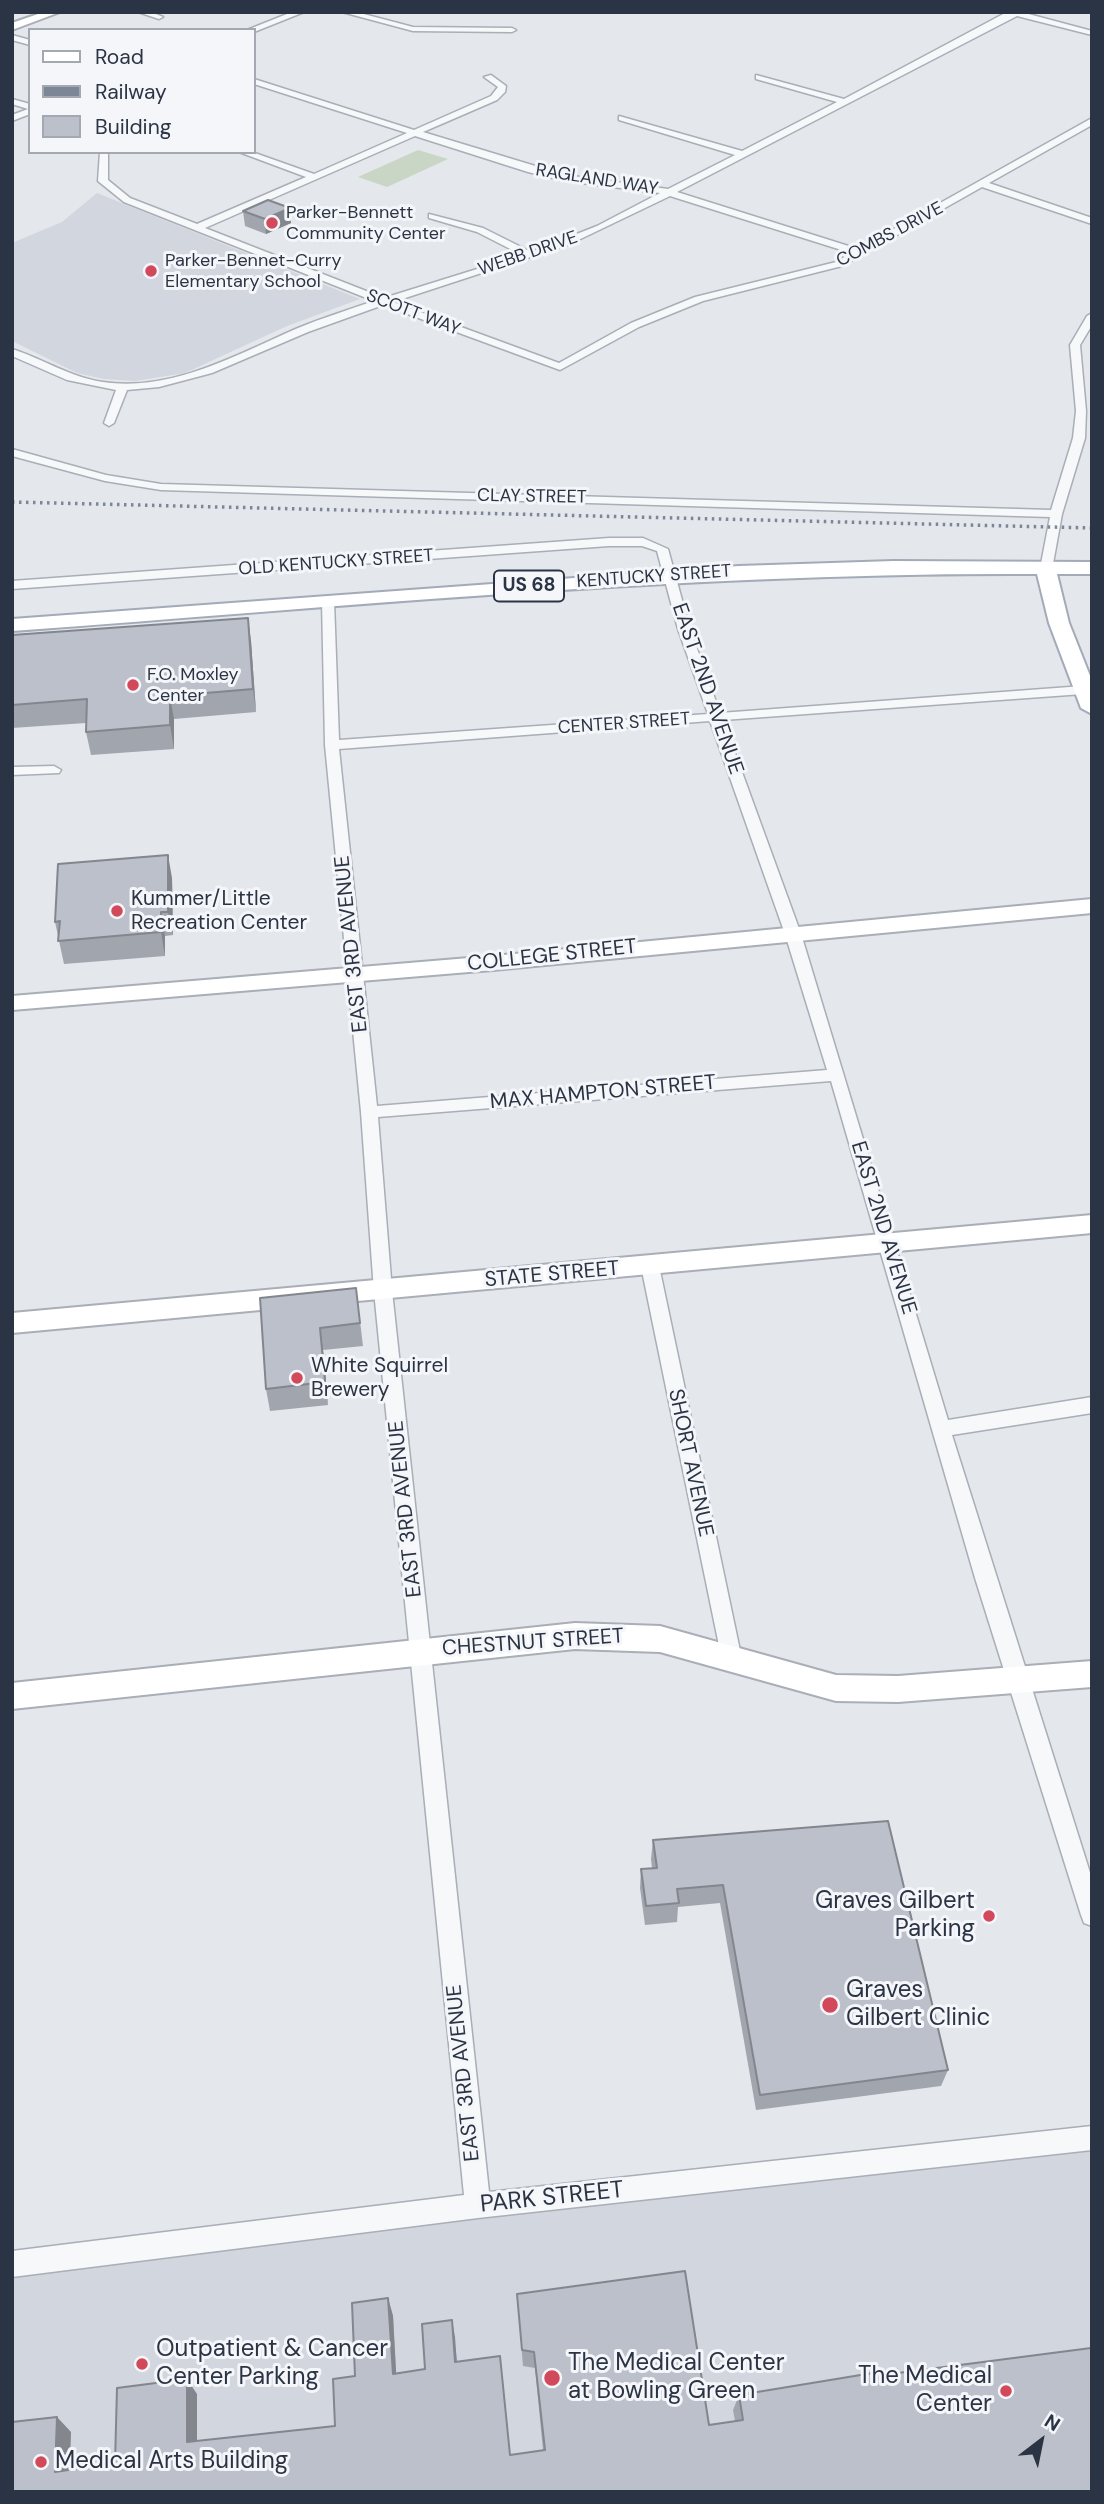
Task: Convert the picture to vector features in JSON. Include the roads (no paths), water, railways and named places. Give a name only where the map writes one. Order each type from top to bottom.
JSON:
[{"type":"main road","name":"KENTUCKY STREET","points":[[12,625],[669,576],[857,567],[1090,568]]},
{"type":"main road","points":[[1046,569],[1059,623],[1087,699]]},
{"type":"street","points":[[12,27],[55,12]]},
{"type":"street","points":[[142,12],[159,17]]},
{"type":"street","points":[[256,28],[300,12]]},
{"type":"street","points":[[346,12],[414,29],[512,30]]},
{"type":"street","points":[[1013,13],[1092,33]]},
{"type":"street","name":"WEBB DRIVE","points":[[12,352],[81,381],[123,387],[155,385],[192,377],[297,331],[530,255],[600,228],[1013,13]]},
{"type":"street","points":[[197,228],[498,95],[502,86],[488,77]]},
{"type":"street","points":[[759,77],[846,102]]},
{"type":"street","name":"RAGLAND WAY","points":[[256,82],[552,176],[670,192],[861,253]]},
{"type":"street","points":[[12,101],[28,109]]},
{"type":"street","points":[[12,118],[28,111]]},
{"type":"street","points":[[622,118],[743,154]]},
{"type":"street","name":"COMBS DRIVE","points":[[560,368],[635,325],[699,299],[830,267],[861,253],[1092,121]]},
{"type":"street","name":"SCOTT WAY","points":[[104,154],[102,176],[106,186],[127,200],[383,302],[560,368]]},
{"type":"street","points":[[249,154],[315,177]]},
{"type":"street","points":[[992,178],[1092,212]]},
{"type":"street","points":[[982,184],[1092,221]]},
{"type":"street","points":[[432,216],[488,233],[530,255]]},
{"type":"street","points":[[1046,569],[1056,514],[1080,425],[1075,345],[1092,316]]},
{"type":"street","points":[[12,367],[28,360]]},
{"type":"street","points":[[109,423],[123,387]]},
{"type":"street","name":"CLAY STREET","points":[[12,452],[113,480],[161,487],[1056,514]]},
{"type":"street","name":"OLD KENTUCKY STREET","points":[[12,585],[609,542],[643,542],[659,547]]},
{"type":"street","name":"EAST 2ND AVENUE","points":[[659,547],[665,555],[684,629],[793,934],[1092,1915]]},
{"type":"street","name":"EAST 3RD AVENUE","points":[[328,601],[332,745],[369,1112],[383,1291],[478,2206]]},
{"type":"street","name":"CENTER STREET","points":[[332,745],[715,718],[1087,699]]},
{"type":"street","points":[[12,771],[54,770]]},
{"type":"street","name":"COLLEGE STREET","points":[[12,1003],[355,975],[1092,906]]},
{"type":"street","name":"MAX HAMPTON STREET","points":[[369,1112],[837,1074]]},
{"type":"street","name":"STATE STREET","points":[[12,1323],[1092,1224]]},
{"type":"street","name":"SHORT AVENUE","points":[[650,1266],[732,1660]]},
{"type":"street","points":[[942,1429],[1092,1405]]},
{"type":"street","name":"CHESTNUT STREET","points":[[12,1696],[421,1651],[575,1636],[618,1635],[660,1639],[836,1688],[898,1689],[1092,1674]]},
{"type":"street","name":"PARK STREET","points":[[12,2264],[478,2206],[1092,2137]]},
{"type":"railway","points":[[12,502],[1092,528]]},
{"type":"place","name":"Parker-Bennett Community Center","points":[[272,223]]},
{"type":"place","name":"Parker-Bennet-Curry Elementary School","points":[[151,271]]},
{"type":"place","name":"F.O. Moxley Center","points":[[133,685]]},
{"type":"place","name":"Kummer/Little Recreation Center","points":[[117,911]]},
{"type":"place","name":"White Squirrel Brewery","points":[[297,1378]]},
{"type":"place","name":"Graves Gilbert Parking","points":[[989,1916]]},
{"type":"place","name":"Graves Gilbert Clinic","points":[[830,2005]]},
{"type":"place","name":"Outpatient & Cancer Center Parking","points":[[142,2364]]},
{"type":"place","name":"The Medical Center at Bowling Green","points":[[552,2378]]},
{"type":"place","name":"The Medical Center","points":[[1006,2391]]},
{"type":"place","name":"Medical Arts Building","points":[[41,2462]]}]
